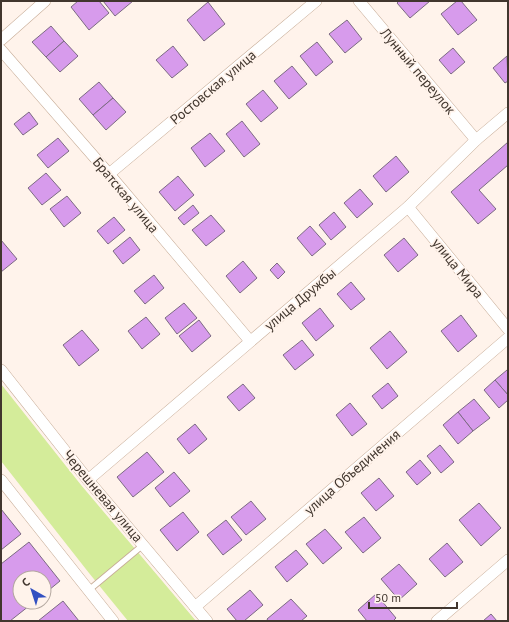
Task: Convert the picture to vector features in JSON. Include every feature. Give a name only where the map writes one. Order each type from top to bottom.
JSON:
[{"type":"street","points":[[1,40],[45,1]]},
{"type":"street","name":"Ростовская улица","points":[[109,174],[316,1]]},
{"type":"street","name":"Лунный переулок","points":[[359,1],[476,140]]},
{"type":"street","name":"Братская улица","points":[[1,50],[109,174],[250,341]]},
{"type":"street","name":"улица Дружбы","points":[[88,480],[408,207],[476,140],[508,113]]},
{"type":"street","name":"улица Мира","points":[[408,207],[508,329]]},
{"type":"street","name":"улица Объединения","points":[[195,607],[508,338]]},
{"type":"street","name":"Черешневая улица","points":[[1,370],[88,480],[208,621]]},
{"type":"street","points":[[1,480],[89,590],[110,620]]},
{"type":"street","points":[[437,621],[508,560]]},
{"type":"lane","points":[[89,590],[143,545]]},
{"type":"green space","points":[[1,384],[81,485],[196,621],[128,621],[1,461]]},
{"type":"building","points":[[78,1],[99,1],[109,13],[89,30],[71,7]]},
{"type":"building","points":[[103,1],[133,1],[115,16]]},
{"type":"building","points":[[399,1],[430,1],[410,18],[397,3]]},
{"type":"building","points":[[457,1],[461,1],[477,20],[458,35],[441,14]]},
{"type":"building","points":[[208,2],[225,24],[204,41],[187,20]]},
{"type":"building","points":[[347,20],[362,39],[345,53],[329,34]]},
{"type":"building","points":[[51,26],[64,41],[46,57],[32,42]]},
{"type":"building","points":[[64,41],[78,56],[60,72],[46,57]]},
{"type":"building","points":[[317,42],[333,62],[316,76],[300,56]]},
{"type":"building","points":[[173,46],[188,65],[172,78],[156,60]]},
{"type":"building","points":[[453,48],[465,62],[451,74],[439,60]]},
{"type":"building","points":[[507,56],[508,81],[505,83],[493,68]]},
{"type":"building","points":[[292,66],[307,84],[289,99],[274,81]]},
{"type":"building","points":[[99,82],[113,98],[93,115],[79,99]]},
{"type":"building","points":[[263,90],[278,108],[261,122],[246,104]]},
{"type":"building","points":[[113,98],[126,112],[106,130],[93,115]]},
{"type":"building","points":[[29,112],[38,124],[23,135],[14,124]]},
{"type":"building","points":[[242,121],[260,144],[244,157],[226,134]]},
{"type":"building","points":[[210,133],[225,151],[205,167],[191,148]]},
{"type":"building","points":[[58,138],[69,151],[48,168],[37,155]]},
{"type":"building","points":[[508,142],[508,165],[479,190],[496,209],[478,224],[451,192]]},
{"type":"building","points":[[396,156],[409,172],[386,192],[373,176]]},
{"type":"building","points":[[46,173],[61,190],[42,205],[28,188]]},
{"type":"building","points":[[178,176],[194,195],[175,211],[159,192]]},
{"type":"building","points":[[360,189],[373,204],[357,218],[344,203]]},
{"type":"building","points":[[67,196],[81,213],[64,227],[50,209]]},
{"type":"building","points":[[193,205],[199,213],[184,225],[178,218]]},
{"type":"building","points":[[334,212],[346,227],[331,240],[319,225]]},
{"type":"building","points":[[211,215],[225,231],[206,246],[192,230]]},
{"type":"building","points":[[114,217],[125,230],[108,244],[97,231]]},
{"type":"building","points":[[310,226],[326,244],[312,256],[297,238]]},
{"type":"building","points":[[130,237],[140,250],[123,264],[113,251]]},
{"type":"building","points":[[404,238],[418,255],[398,272],[384,255]]},
{"type":"building","points":[[1,240],[17,259],[1,272]]},
{"type":"building","points":[[243,261],[257,278],[240,293],[226,276]]},
{"type":"building","points":[[277,263],[285,272],[278,279],[270,270]]},
{"type":"building","points":[[154,275],[164,288],[145,304],[134,291]]},
{"type":"building","points":[[351,282],[365,299],[351,310],[337,294]]},
{"type":"building","points":[[184,303],[197,318],[177,334],[165,318]]},
{"type":"building","points":[[320,308],[334,326],[316,341],[302,323]]},
{"type":"building","points":[[461,315],[477,336],[458,352],[441,331]]},
{"type":"building","points":[[146,317],[160,334],[142,349],[128,331]]},
{"type":"building","points":[[199,320],[211,336],[192,352],[179,336]]},
{"type":"building","points":[[82,330],[99,350],[79,366],[63,345]]},
{"type":"building","points":[[390,331],[407,352],[387,369],[370,348]]},
{"type":"building","points":[[302,340],[314,355],[295,370],[283,355]]},
{"type":"building","points":[[507,370],[508,372],[508,395],[495,380]]},
{"type":"building","points":[[495,380],[508,395],[508,400],[499,408],[484,390]]},
{"type":"building","points":[[388,383],[398,396],[382,409],[372,396]]},
{"type":"building","points":[[243,384],[255,398],[239,411],[227,397]]},
{"type":"building","points":[[474,399],[490,418],[473,431],[458,412]]},
{"type":"building","points":[[350,403],[367,424],[352,436],[336,415]]},
{"type":"building","points":[[458,412],[473,431],[458,444],[443,425]]},
{"type":"building","points":[[195,424],[207,439],[189,454],[177,439]]},
{"type":"building","points":[[440,445],[454,462],[441,473],[427,456]]},
{"type":"building","points":[[147,452],[164,472],[133,497],[117,477]]},
{"type":"building","points":[[420,460],[431,473],[417,485],[406,472]]},
{"type":"building","points":[[174,472],[190,491],[170,507],[155,488]]},
{"type":"building","points":[[379,478],[394,496],[376,511],[361,493]]},
{"type":"building","points":[[251,501],[266,519],[246,535],[231,517]]},
{"type":"building","points":[[479,503],[501,528],[481,546],[459,520]]},
{"type":"building","points":[[1,509],[21,534],[1,550]]},
{"type":"building","points":[[183,512],[199,532],[177,551],[160,530]]},
{"type":"building","points":[[364,517],[381,538],[363,553],[345,532]]},
{"type":"building","points":[[226,520],[242,540],[223,555],[207,535]]},
{"type":"building","points":[[325,529],[342,548],[323,564],[306,544]]},
{"type":"building","points":[[29,542],[51,570],[12,570],[12,610],[24,610],[10,621],[1,621],[1,564]]},
{"type":"building","points":[[447,543],[463,562],[445,577],[429,559]]},
{"type":"building","points":[[296,550],[308,564],[287,582],[275,567]]},
{"type":"building","points":[[399,564],[417,584],[399,600],[381,579]]},
{"type":"building","points":[[52,571],[60,581],[52,588]]},
{"type":"building","points":[[250,590],[263,605],[244,621],[237,621],[227,609]]},
{"type":"building","points":[[376,594],[396,618],[393,621],[367,621],[358,610]]},
{"type":"building","points":[[291,599],[307,616],[301,621],[268,621],[267,619]]},
{"type":"building","points":[[63,601],[79,621],[38,621]]},
{"type":"building","points":[[491,614],[497,621],[483,621]]}]
